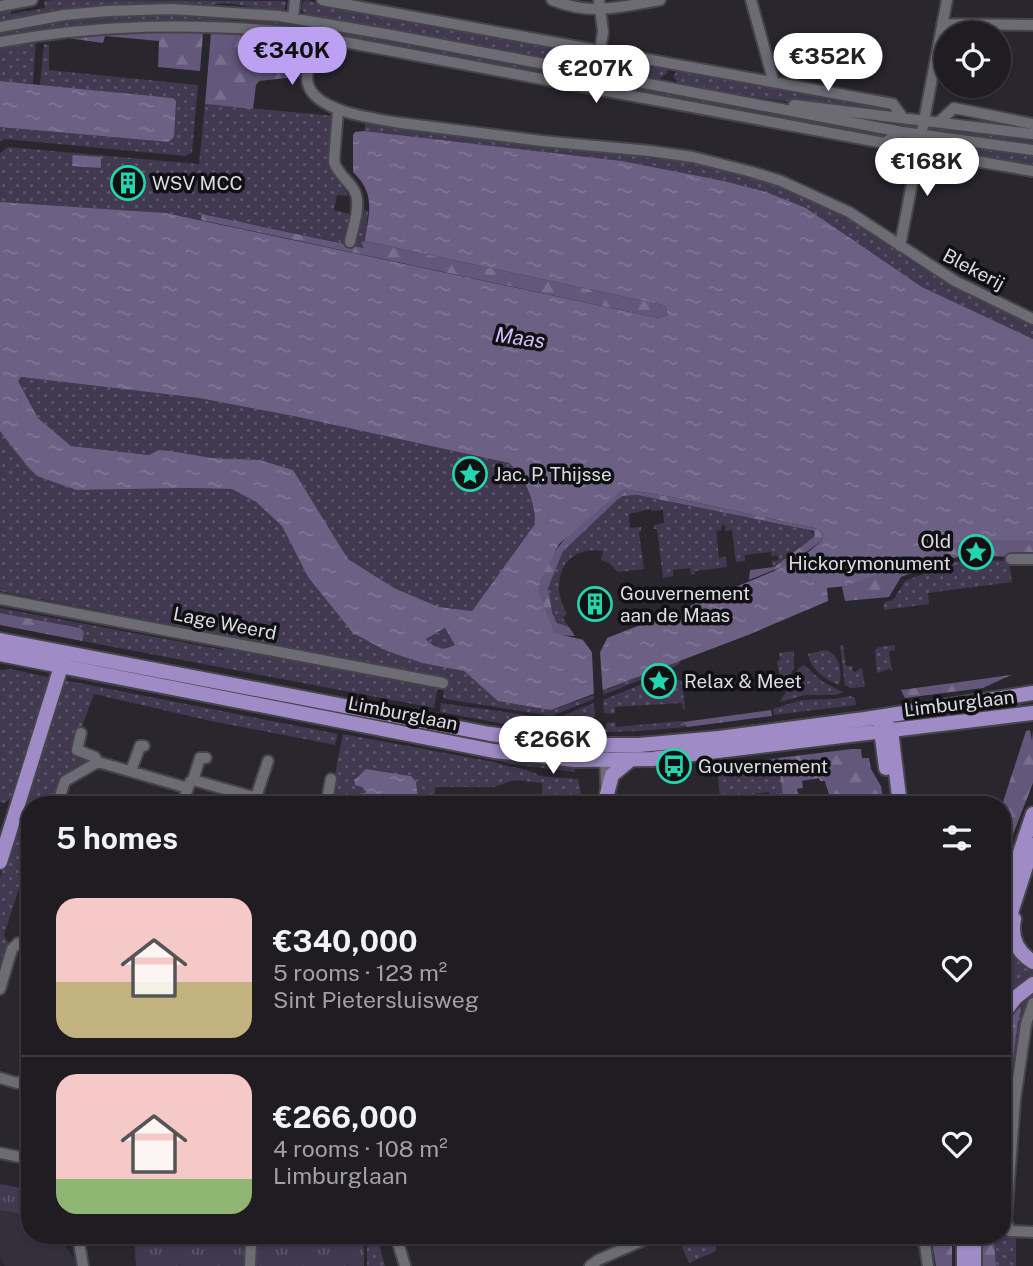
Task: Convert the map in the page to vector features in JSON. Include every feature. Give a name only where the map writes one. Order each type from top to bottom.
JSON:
[{"type":"main road","points":[[0,640],[63,659]]},
{"type":"main road","points":[[0,654],[63,659]]},
{"type":"main road","points":[[0,862],[63,659]]},
{"type":"main road","name":"Limburglaan","points":[[63,659],[510,753],[546,758],[601,755],[658,744],[719,738],[1033,713]]},
{"type":"main road","name":"Limburglaan","points":[[601,755],[630,760],[708,754],[884,726],[1033,693]]},
{"type":"main road","points":[[884,726],[890,796]]},
{"type":"main road","points":[[884,726],[898,796]]},
{"type":"main road","points":[[606,796],[612,775],[630,760]]},
{"type":"main road","points":[[1011,892],[1033,814]]},
{"type":"main road","points":[[1011,896],[1033,845]]},
{"type":"main road","points":[[1011,906],[1016,912],[1012,931],[1014,942],[1021,953],[1033,962]]},
{"type":"main road","points":[[1011,1004],[1033,984]]},
{"type":"main road","points":[[964,1244],[964,1266]]},
{"type":"main road","points":[[974,1244],[974,1266]]},
{"type":"street","points":[[0,6],[32,0]]},
{"type":"street","points":[[293,18],[295,0]]},
{"type":"street","points":[[322,0],[893,104],[903,118]]},
{"type":"street","points":[[552,0],[576,9],[660,0]]},
{"type":"street","points":[[751,0],[772,82]]},
{"type":"street","points":[[943,21],[947,0]]},
{"type":"street","points":[[600,5],[603,32],[600,50]]},
{"type":"street","points":[[0,27],[64,15],[108,11],[207,10],[293,18],[902,132],[1033,150]]},
{"type":"street","points":[[317,22],[307,84],[314,94],[338,109],[334,162],[354,189],[357,206],[350,242]]},
{"type":"street","points":[[0,42],[135,25],[209,26],[315,36],[884,143],[902,132]]},
{"type":"street","points":[[1011,25],[1033,25]]},
{"type":"street","points":[[667,87],[672,65]]},
{"type":"street","points":[[900,246],[934,70]]},
{"type":"street","points":[[750,102],[1033,134]]},
{"type":"street","points":[[939,122],[954,108],[1033,124]]},
{"type":"street","name":"Blekerij","points":[[338,109],[401,123],[554,142],[650,150],[711,161],[771,178],[861,219],[955,281],[1033,319]]},
{"type":"street","points":[[943,139],[952,157],[1033,171]]},
{"type":"street","points":[[1011,559],[1033,559]]},
{"type":"street","name":"Lage Weerd","points":[[0,599],[443,683]]},
{"type":"street","points":[[80,733],[77,750],[95,757],[98,762],[235,796]]},
{"type":"street","points":[[131,771],[139,746],[144,746]]},
{"type":"street","points":[[601,755],[605,796]]},
{"type":"street","points":[[186,796],[200,758],[206,758]]},
{"type":"street","points":[[256,796],[268,761]]},
{"type":"street","points":[[60,796],[65,781],[98,762]]},
{"type":"street","points":[[328,796],[331,779]]},
{"type":"street","points":[[0,989],[12,949],[21,943]]},
{"type":"street","points":[[1011,1141],[1026,1019],[1033,1003]]},
{"type":"street","points":[[0,1078],[17,1083],[21,1081]]},
{"type":"street","points":[[0,1153],[21,1157]]},
{"type":"street","points":[[1011,1231],[1033,1232]]},
{"type":"street","points":[[79,1244],[83,1266]]},
{"type":"street","points":[[250,1266],[251,1244]]},
{"type":"street","points":[[398,1244],[405,1266]]},
{"type":"street","points":[[592,1265],[636,1244]]},
{"type":"street","points":[[924,1244],[927,1249],[928,1266]]},
{"type":"shaded area","points":[[0,1210],[21,1214],[21,1244],[64,1244],[75,1260],[75,1266],[5,1266],[0,1258]]},
{"type":"green space","points":[[306,0],[357,12],[361,10],[607,54],[604,70],[307,15],[301,9]]},
{"type":"green space","points":[[44,1],[286,1],[282,12],[227,3],[169,4],[60,11],[0,22],[0,8],[10,6],[11,14],[45,8]]},
{"type":"green space","points":[[167,13],[213,14],[233,21],[293,22],[305,27],[303,30],[195,21],[115,24],[0,40],[0,30],[21,26],[83,18]]},
{"type":"green space","points":[[331,28],[603,79],[606,88],[326,34],[326,30]]},
{"type":"green space","points":[[93,33],[203,33],[200,71],[158,67],[159,41],[105,36],[103,43],[61,37]]},
{"type":"green space","points":[[211,33],[310,41],[304,76],[259,81],[253,109],[205,104]]},
{"type":"green space","points":[[36,41],[33,84],[0,81],[0,46]]},
{"type":"green space","points":[[44,44],[49,45],[49,70],[198,85],[192,153],[185,156],[5,139],[0,142],[0,127],[168,142],[173,98],[40,85]]},
{"type":"green space","points":[[610,54],[616,60],[654,68],[659,64],[666,66],[668,73],[657,80],[607,71]]},
{"type":"green space","points":[[678,70],[882,106],[894,113],[792,102],[679,85],[673,76]]},
{"type":"green space","points":[[606,79],[766,109],[765,117],[609,88]]},
{"type":"green space","points":[[205,104],[335,116],[335,173],[348,196],[337,195],[334,210],[350,214],[352,207],[368,211],[365,248],[202,214],[201,220],[166,213],[0,202],[0,153],[8,147],[199,164]]},
{"type":"green space","points":[[768,110],[892,133],[882,139],[767,117]]},
{"type":"green space","points":[[366,119],[671,158],[714,166],[783,186],[849,218],[962,290],[1033,322],[1033,339],[922,287],[806,208],[766,192],[622,161],[364,131]]},
{"type":"green space","points":[[936,124],[1033,136],[1033,147],[934,134]]},
{"type":"green space","points":[[986,148],[1033,154],[1033,167],[967,155],[968,150]]},
{"type":"green space","points":[[202,214],[364,248],[361,242],[365,241],[663,305],[667,315],[658,318],[201,220]]},
{"type":"green space","points":[[21,377],[199,398],[509,463],[528,491],[535,524],[472,611],[439,607],[394,588],[348,559],[293,470],[260,460],[212,458],[159,450],[150,455],[71,446],[38,418],[18,381]]},
{"type":"green space","points":[[0,431],[37,476],[76,490],[232,489],[256,502],[282,526],[308,577],[387,651],[422,663],[456,668],[478,683],[551,710],[594,695],[594,699],[552,716],[446,699],[443,697],[444,688],[438,686],[434,708],[82,641],[80,628],[0,613],[0,608],[224,650],[219,634],[0,591]]},
{"type":"green space","points":[[623,489],[814,528],[822,532],[823,540],[791,563],[749,580],[750,570],[774,567],[815,536],[814,531],[637,495],[623,496],[563,551],[548,588],[552,612],[557,623],[569,627],[575,636],[556,635],[548,624],[539,598],[540,578],[557,548],[570,533],[599,505]]},
{"type":"green space","points":[[637,495],[808,530],[816,535],[773,567],[772,560],[779,558],[776,555],[772,557],[771,552],[745,555],[745,561],[736,562],[732,530],[725,531],[723,524],[722,530],[716,531],[719,558],[726,557],[727,567],[695,571],[695,574],[691,574],[690,568],[673,570],[673,576],[663,578],[657,529],[654,529],[654,525],[664,523],[663,510],[651,509],[629,514],[630,528],[641,527],[639,532],[644,569],[618,572],[609,563],[601,560],[603,551],[589,551],[569,560],[563,569],[559,591],[567,613],[563,618],[569,627],[560,625],[550,606],[548,590],[558,559],[579,533],[617,500],[623,496]]},
{"type":"green space","points":[[977,538],[1033,541],[1033,557],[962,556],[901,577],[889,597],[845,601],[842,587]]},
{"type":"green space","points":[[1009,561],[1012,582],[928,593],[929,604],[884,610],[884,602],[893,600],[905,581],[954,562]]},
{"type":"green space","points":[[0,613],[80,628],[84,632],[82,641],[0,625]]},
{"type":"green space","points":[[446,628],[456,645],[440,648],[426,639]]},
{"type":"green space","points":[[840,645],[843,645],[846,666],[853,666],[852,670],[855,672],[862,668],[865,687],[850,688],[845,685]]},
{"type":"green space","points":[[895,645],[895,650],[889,651],[892,671],[889,669],[877,673],[875,650]]},
{"type":"green space","points":[[825,650],[834,655],[839,664],[839,685],[819,673],[808,654]]},
{"type":"green space","points":[[794,651],[794,668],[782,690],[777,661],[780,660],[779,653]]},
{"type":"green space","points":[[682,659],[678,665],[603,695],[603,691]]},
{"type":"green space","points":[[804,665],[823,682],[843,692],[835,695],[805,695],[780,702],[799,668]]},
{"type":"green space","points":[[11,669],[52,678],[14,797],[4,803],[0,802],[0,670]]},
{"type":"green space","points":[[669,673],[672,678],[682,681],[685,709],[682,703],[615,707],[615,714],[604,713],[603,700]]},
{"type":"green space","points":[[75,675],[495,755],[511,761],[575,768],[575,772],[510,764],[486,756],[67,677]]},
{"type":"green space","points":[[1011,675],[983,688],[905,698],[901,690]]},
{"type":"green space","points":[[64,680],[338,734],[335,745],[211,721],[94,694],[73,751],[91,761],[73,772],[60,796],[27,796]]},
{"type":"green space","points":[[850,696],[855,698],[856,705],[774,715],[773,709],[801,700]]},
{"type":"green space","points":[[1021,700],[1021,706],[897,725],[895,723],[1004,705]]},
{"type":"green space","points":[[441,703],[553,719],[561,716],[561,726],[578,728],[578,733],[521,727],[440,712]]},
{"type":"green space","points":[[594,703],[595,717],[578,718],[577,724],[565,723],[564,715]]},
{"type":"green space","points":[[872,709],[870,714],[789,722],[776,727],[672,740],[603,738],[672,735]]},
{"type":"green space","points":[[771,710],[772,716],[687,727],[683,722]]},
{"type":"green space","points":[[682,721],[686,727],[604,732],[607,723],[615,722],[616,727]]},
{"type":"green space","points":[[1030,730],[1032,741],[1033,730],[1033,783],[1011,839],[1011,796],[1005,796],[1026,731]]},
{"type":"green space","points":[[343,734],[494,762],[539,776],[578,779],[581,796],[543,796],[542,783],[514,780],[494,787],[435,787],[435,796],[418,796],[416,782],[411,776],[367,769],[357,776],[353,783],[366,792],[356,796],[331,796]]},
{"type":"green space","points":[[861,749],[862,758],[869,758],[883,796],[829,796],[825,781],[820,781],[819,778],[802,781],[803,788],[797,789],[798,796],[783,796],[778,758]]},
{"type":"green space","points":[[778,758],[783,796],[770,796],[769,792],[720,796],[717,766]]},
{"type":"green space","points":[[21,813],[21,883],[4,935],[11,948],[0,983],[0,878]]},
{"type":"green space","points":[[1011,938],[1033,966],[1033,999],[1021,1041],[1017,1042],[1011,1097]]},
{"type":"green space","points":[[1019,1003],[1021,1011],[1011,1076],[1011,1014]]},
{"type":"green space","points":[[0,1184],[21,1188],[21,1214],[0,1210]]},
{"type":"green space","points":[[1011,1237],[1016,1237],[1016,1266],[979,1266],[979,1244],[1011,1244]]},
{"type":"green space","points":[[135,1244],[364,1244],[364,1266],[136,1266]]},
{"type":"green space","points":[[367,1244],[379,1244],[385,1266],[367,1266]]},
{"type":"green space","points":[[681,1244],[716,1244],[716,1251],[689,1263]]},
{"type":"green space","points":[[932,1244],[952,1244],[952,1266],[936,1266]]},
{"type":"green space","points":[[982,1244],[994,1244],[996,1266],[982,1266]]},
{"type":"water","name":"WSV MCC","points":[[0,81],[173,98],[176,101],[174,137],[168,142],[0,127]]},
{"type":"water","name":"Maas","points":[[355,132],[622,161],[766,192],[806,208],[922,287],[1033,339],[1033,541],[968,540],[846,586],[827,588],[828,601],[748,635],[551,710],[498,701],[464,671],[422,663],[387,651],[353,633],[308,577],[282,526],[256,502],[232,489],[76,490],[37,476],[0,431],[0,202],[166,213],[658,318],[667,315],[663,305],[365,241],[369,204],[365,188],[353,172]],"holes":[[[21,377],[199,398],[509,463],[528,491],[535,524],[472,611],[439,607],[394,588],[348,559],[293,470],[260,460],[212,458],[159,450],[149,455],[71,446],[38,418],[18,381]],[[623,489],[814,528],[822,532],[823,540],[807,553],[774,571],[687,607],[681,615],[661,617],[607,638],[600,652],[592,652],[584,640],[554,633],[538,590],[559,544]],[[445,628],[455,645],[439,648],[426,639]]]},
{"type":"water","points":[[73,155],[101,157],[101,168],[72,166]]},
{"type":"water","points":[[366,769],[411,776],[416,782],[418,796],[356,796],[366,792],[355,785],[354,780]]},
{"type":"pier","points":[[607,638],[600,652],[603,695],[594,698],[592,652],[583,640],[588,639],[594,648],[598,648],[603,639]]},
{"type":"place","name":"WSV MCC","points":[[128,183]]},
{"type":"place","name":"Jac. P. Thijsse","points":[[470,474]]},
{"type":"place","name":"Old Hickorymonument","points":[[976,552]]},
{"type":"place","name":"Gouvernement aan de Maas","points":[[595,604]]},
{"type":"place","name":"Relax & Meet","points":[[659,681]]},
{"type":"place","name":"Gouvernement","points":[[674,766]]}]
